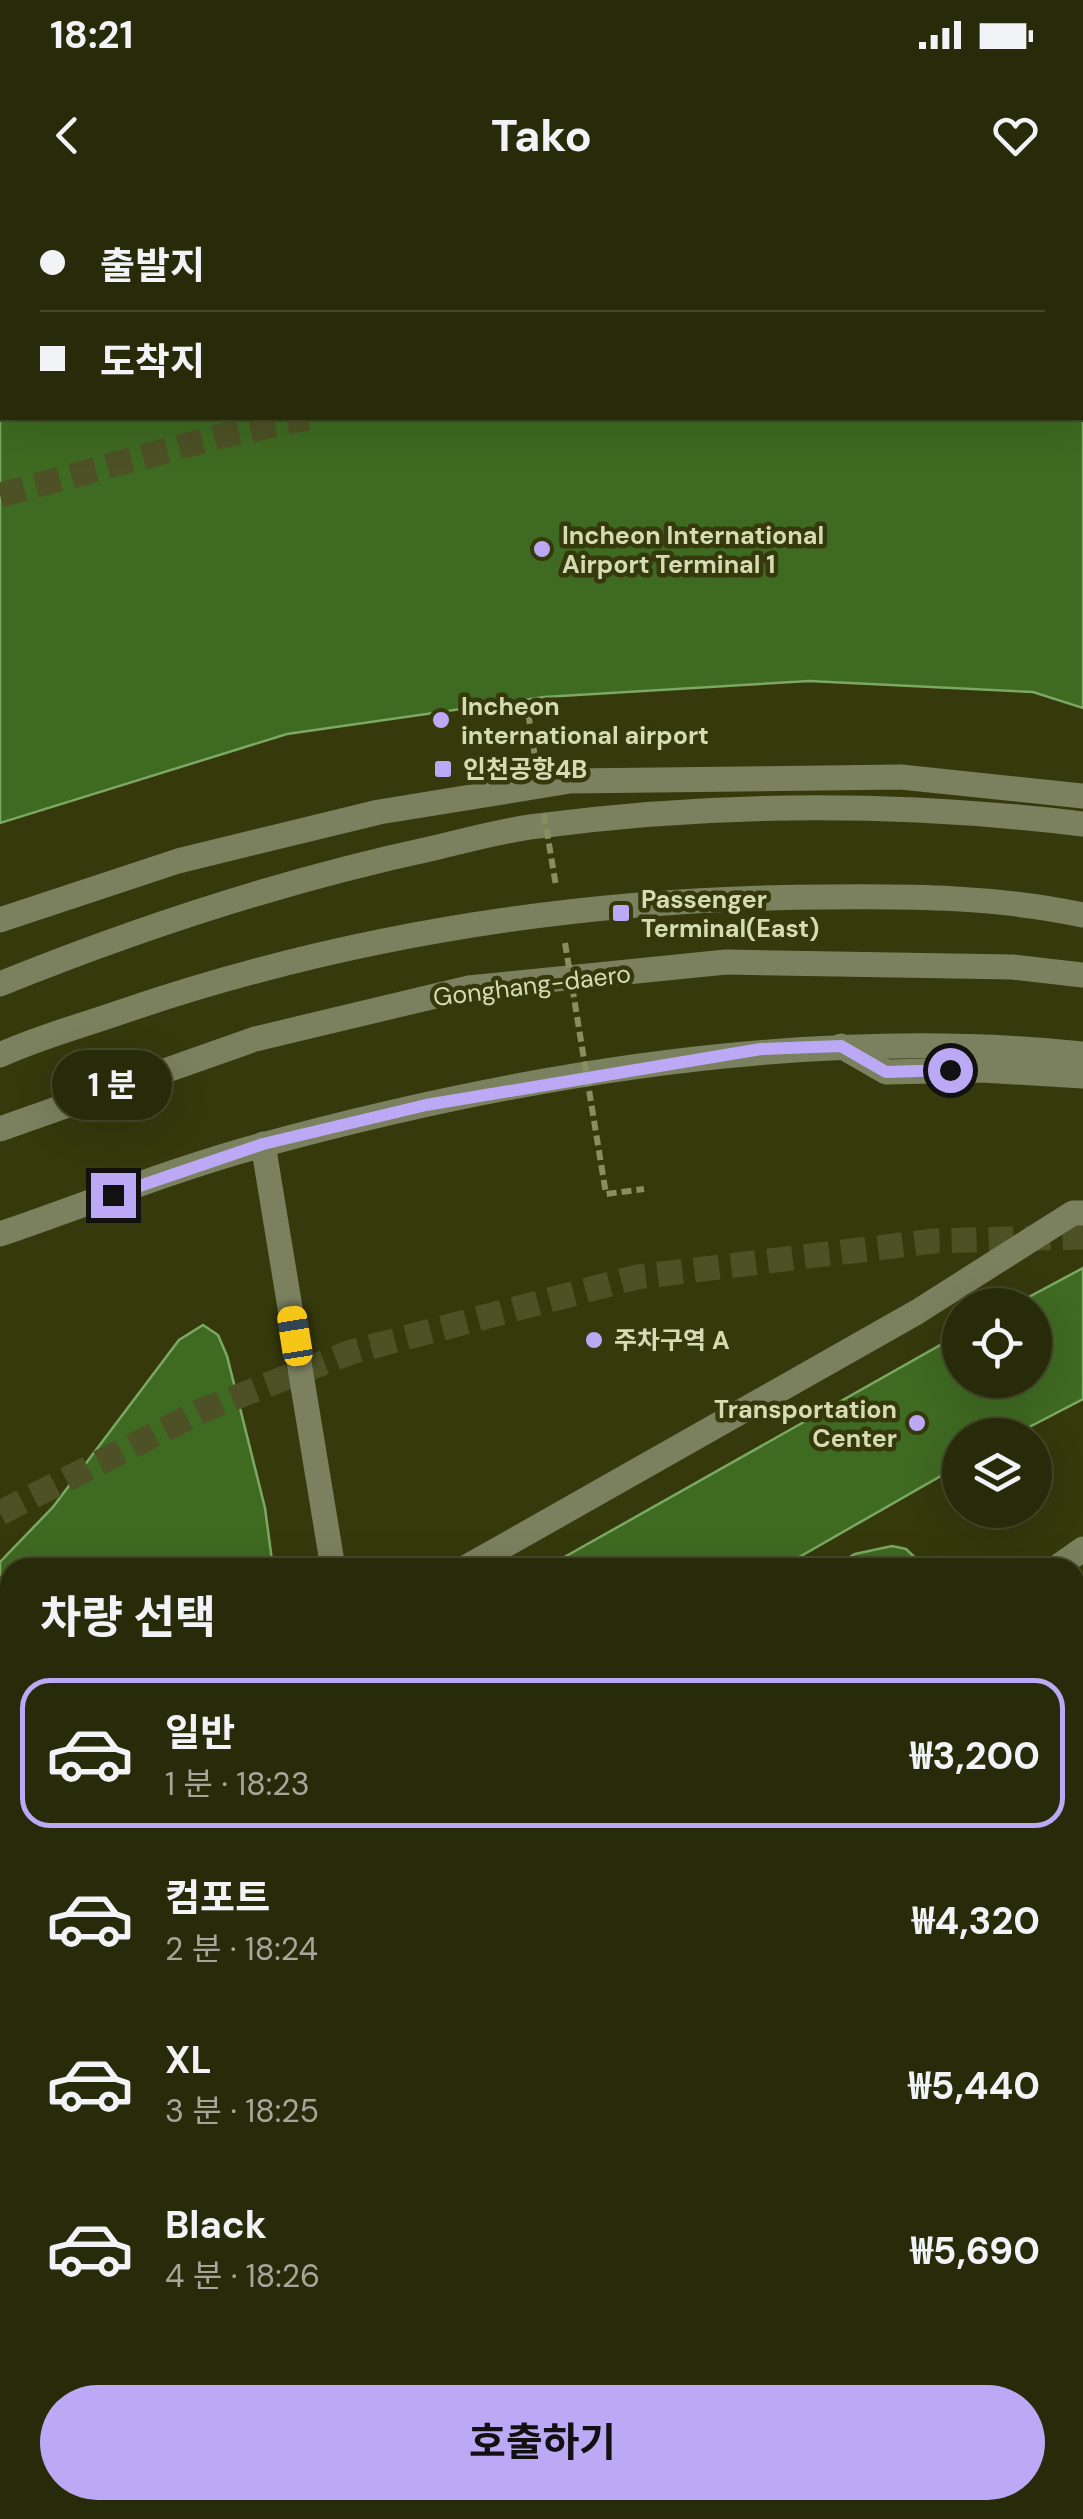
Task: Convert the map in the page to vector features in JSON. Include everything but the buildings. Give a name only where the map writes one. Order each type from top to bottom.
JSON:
[{"type":"street","points":[[0,920],[178,861],[379,812],[570,780],[901,777],[1083,796]]},
{"type":"street","points":[[0,984],[92,947],[323,872],[536,826],[805,804],[990,813],[1083,824]]},
{"type":"street","points":[[0,1054],[250,969],[402,935],[587,908],[746,897],[880,896],[1030,903],[1083,915]]},
{"type":"street","name":"Gonghang-daero","points":[[0,1130],[255,1038],[468,988],[726,962],[1012,968],[1083,975]]},
{"type":"street","points":[[0,1234],[263,1144],[426,1105],[582,1078],[761,1049],[980,1043],[1083,1054]]},
{"type":"street","points":[[841,1046],[886,1072],[982,1070],[1083,1076]]},
{"type":"street","points":[[263,1144],[331,1558]]},
{"type":"street","points":[[483,1558],[916,1312],[1080,1211]]},
{"type":"path","points":[[526,700],[538,776]]},
{"type":"path","points":[[541,794],[556,890]]},
{"type":"path","points":[[562,928],[606,1194],[644,1189]]},
{"type":"tunnel","points":[[0,495],[221,436],[298,420]]},
{"type":"tunnel","points":[[0,1513],[201,1411],[351,1352],[637,1277],[934,1241],[1083,1237]]},
{"type":"place","name":"Incheon International Airport Terminal 1","points":[[542,549]]},
{"type":"place","name":"Incheon international airport","points":[[441,720]]},
{"type":"place","name":"인천공항4B","points":[[443,769]]},
{"type":"place","name":"Passenger Terminal(East)","points":[[621,913]]},
{"type":"place","name":"주차구역 A","points":[[594,1340]]},
{"type":"place","name":"Transportation Center","points":[[917,1423]]},
{"type":"route","points":[[113,1195],[263,1144],[426,1105],[761,1049],[841,1046],[886,1072],[950,1070]]}]
